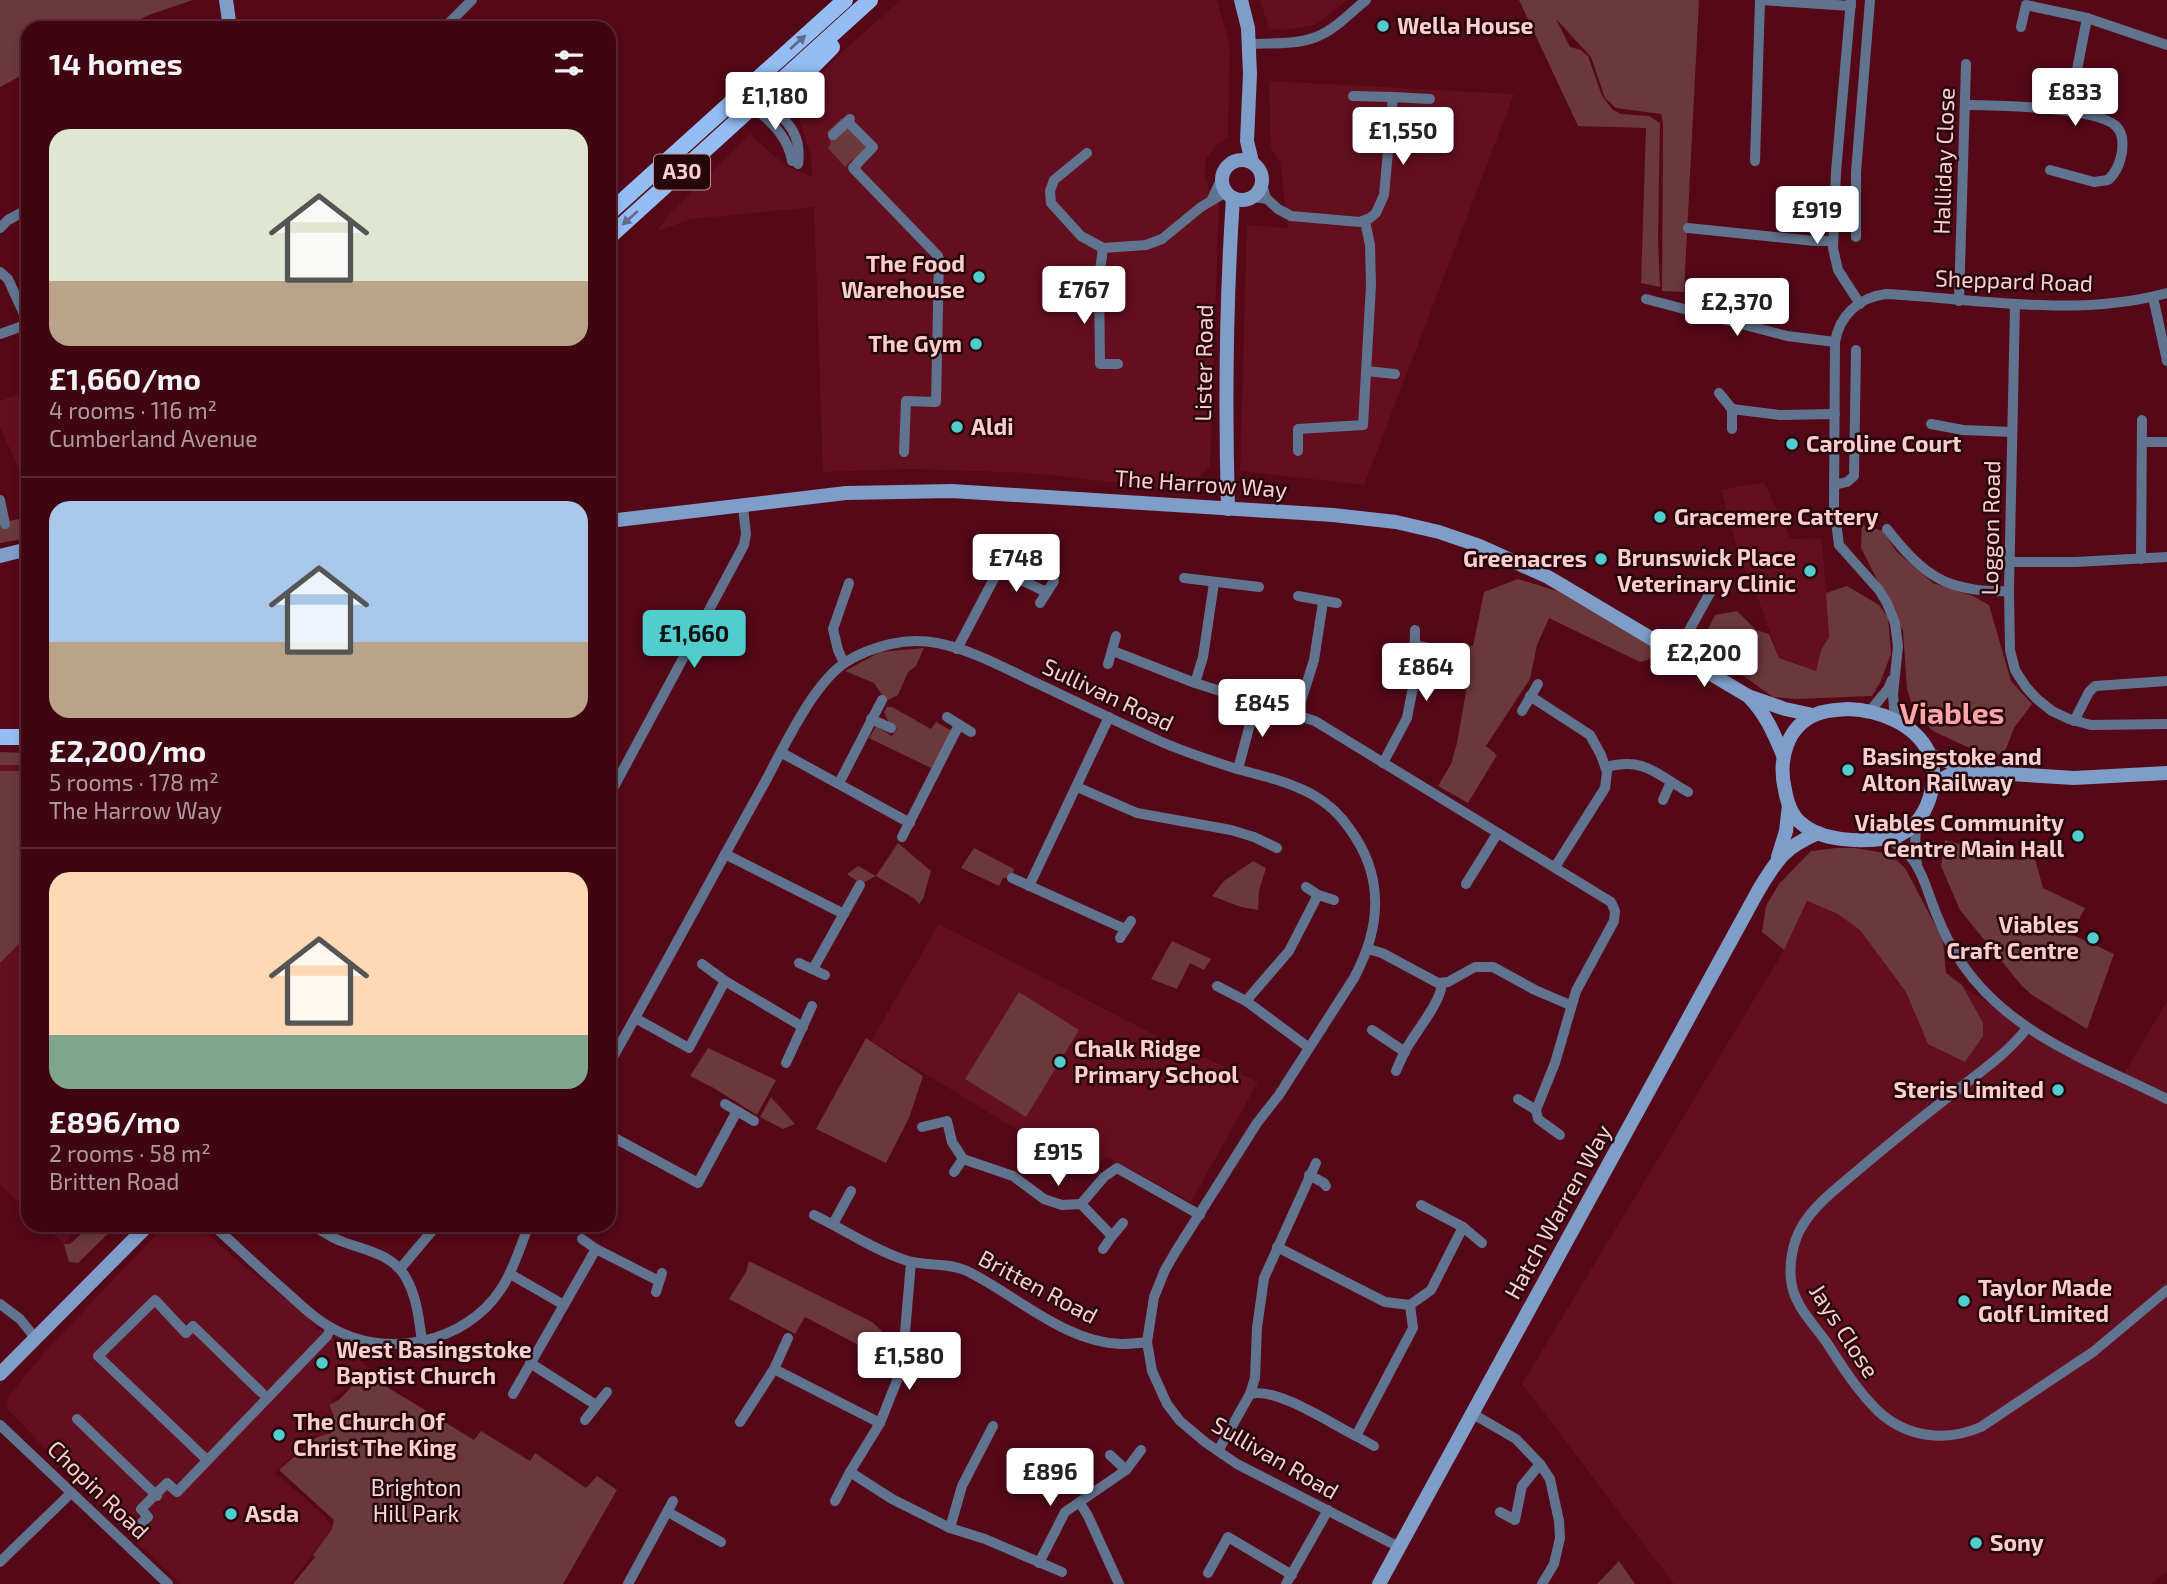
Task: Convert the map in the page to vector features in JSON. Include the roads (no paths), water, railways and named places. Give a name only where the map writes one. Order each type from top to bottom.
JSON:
[{"type":"main road","name":"A30","points":[[616,207],[845,0]]},
{"type":"main road","name":"A30","points":[[616,231],[871,0]]},
{"type":"main road","points":[[778,113],[781,104],[792,90],[860,17],[871,0]]},
{"type":"main road","points":[[0,737],[21,737]]},
{"type":"street","points":[[226,0],[229,21]]},
{"type":"street","points":[[1087,153],[1054,180],[1050,191],[1051,202],[1081,236],[1103,248],[1146,245],[1162,239],[1212,200],[1244,192],[1261,171],[1252,162],[1247,141],[1249,44],[1241,0]]},
{"type":"street","points":[[1249,44],[1317,37],[1366,0]]},
{"type":"street","points":[[1755,161],[1760,0],[1851,3],[1836,172],[1833,257],[1838,270],[1860,304],[1846,314],[1837,330],[1835,342],[1834,519],[1839,545],[1879,590],[1895,623],[1898,646],[1893,695],[1895,721]]},
{"type":"street","points":[[1856,237],[1856,172],[1870,0]]},
{"type":"street","points":[[450,21],[468,1]]},
{"type":"street","points":[[2021,27],[2026,5],[2087,18],[2167,45]]},
{"type":"street","points":[[2069,111],[2087,18]]},
{"type":"street","name":"Halliday Close","points":[[1959,300],[1966,64]]},
{"type":"street","points":[[746,89],[785,139],[795,163],[800,150],[797,136],[778,113],[759,103]]},
{"type":"street","points":[[1353,96],[1430,99]]},
{"type":"street","points":[[1244,192],[1291,216],[1365,221],[1376,213],[1384,195],[1393,97]]},
{"type":"street","points":[[1965,105],[2069,111],[2104,120],[2117,127],[2123,142],[2120,163],[2111,177],[2102,182],[2094,182],[2050,170]]},
{"type":"street","points":[[833,135],[850,119],[873,147],[853,168],[939,259],[936,402],[906,401],[904,452]]},
{"type":"street","points":[[1234,162],[1247,141]]},
{"type":"street","points":[[1234,162],[1252,162]]},
{"type":"street","name":"Lister Road","points":[[1227,509],[1227,284],[1231,217],[1244,192],[1226,168],[1234,162]]},
{"type":"street","points":[[1836,172],[1856,172]]},
{"type":"street","points":[[0,228],[8,219],[21,212]]},
{"type":"street","points":[[1298,451],[1298,429],[1363,425],[1371,285],[1370,245],[1365,221]]},
{"type":"street","points":[[1688,228],[1833,241]]},
{"type":"street","points":[[1103,248],[1099,279],[1100,364],[1118,364]]},
{"type":"street","points":[[0,272],[8,279],[21,308]]},
{"type":"street","name":"Sheppard Road","points":[[1860,304],[1886,294],[2015,304],[2082,305],[2167,293]]},
{"type":"street","points":[[2153,297],[2167,361]]},
{"type":"street","points":[[1646,299],[1787,336],[1835,342]]},
{"type":"street","name":"Loggon Road","points":[[2015,304],[2009,591],[2010,650],[2015,670],[2026,687],[2044,705],[2074,721],[2091,725],[2167,724]]},
{"type":"street","points":[[0,334],[21,326]]},
{"type":"street","points":[[1834,485],[1847,482],[1854,476],[1856,350]]},
{"type":"street","points":[[1366,372],[1395,374]]},
{"type":"street","points":[[1719,393],[1732,410],[1732,429]]},
{"type":"street","points":[[1732,410],[1780,415],[1835,414]]},
{"type":"street","points":[[2140,559],[2142,420]]},
{"type":"street","points":[[1931,424],[2012,432]]},
{"type":"street","points":[[2142,442],[2167,442]]},
{"type":"street","name":"The Harrow Way","points":[[616,521],[846,493],[925,491],[1366,518],[1414,526],[1464,540],[1548,577],[1748,696],[1784,709],[1813,715]]},
{"type":"street","points":[[1,507],[5,524]]},
{"type":"street","points":[[616,783],[744,545],[746,534],[743,507]]},
{"type":"street","points":[[1887,529],[1910,558],[1947,584],[1979,591],[2009,591]]},
{"type":"street","points":[[0,555],[21,550]]},
{"type":"street","points":[[2010,562],[2167,557]]},
{"type":"street","points":[[957,649],[999,569],[1046,593]]},
{"type":"street","points":[[1184,578],[1259,587]]},
{"type":"street","points":[[1040,603],[1054,581]]},
{"type":"street","points":[[844,663],[833,629],[849,583]]},
{"type":"street","points":[[1195,683],[1203,657],[1214,583]]},
{"type":"street","points":[[1676,654],[1712,591]]},
{"type":"street","points":[[1298,596],[1337,603]]},
{"type":"street","points":[[1297,714],[1314,660],[1323,601]]},
{"type":"street","points":[[1384,763],[1408,718],[1414,682],[1415,630]]},
{"type":"street","points":[[1108,664],[1116,636]]},
{"type":"street","name":"Sullivan Road","points":[[616,1052],[819,689],[844,663],[880,646],[901,642],[933,642],[957,649],[1166,743],[1286,783],[1317,797],[1349,827],[1366,856],[1375,890],[1374,926],[1368,949],[1354,978],[1176,1251],[1161,1279],[1152,1305],[1147,1342],[1152,1371],[1167,1404],[1180,1421],[1237,1464],[1399,1548]]},
{"type":"street","points":[[1414,645],[1448,652]]},
{"type":"street","points":[[1113,651],[1195,683],[1315,721],[1611,902],[1615,921],[1570,1005],[1555,1063],[1536,1110],[1538,1119],[1560,1135]]},
{"type":"street","points":[[1870,711],[1888,689],[1895,674]]},
{"type":"street","points":[[2074,721],[2095,686],[2167,681]]},
{"type":"street","points":[[1522,712],[1538,684]]},
{"type":"street","points":[[1530,696],[1590,735],[1605,767],[1605,788],[1555,867]]},
{"type":"street","name":"The Harrow Way","points":[[1748,696],[1770,724],[1783,755]]},
{"type":"street","points":[[839,783],[882,700]]},
{"type":"street","points":[[1238,769],[1256,702]]},
{"type":"street","points":[[1836,710],[1870,711],[1895,721],[1920,740],[1932,763],[1932,784],[1922,814],[1916,823],[1903,834],[1888,838],[1857,839],[1818,833],[1802,825],[1795,817],[1782,777],[1783,755],[1793,733],[1813,715],[1836,710]]},
{"type":"street","points":[[947,717],[971,732]]},
{"type":"street","points":[[1030,886],[1110,717]]},
{"type":"street","points":[[871,719],[891,728]]},
{"type":"street","points":[[902,837],[959,725]]},
{"type":"street","points":[[782,753],[910,823]]},
{"type":"street","points":[[1929,755],[1978,771]]},
{"type":"street","points":[[1605,767],[1631,763],[1648,767],[1688,792]]},
{"type":"street","points":[[1932,784],[1952,774],[1978,771],[2074,778],[2167,773]]},
{"type":"street","points":[[1663,800],[1671,782]]},
{"type":"street","points":[[1077,786],[1137,813],[1231,831],[1254,837],[1277,848]]},
{"type":"street","name":"Hatch Warren Way","points":[[1380,1584],[1776,861],[1786,831],[1789,802]]},
{"type":"street","points":[[1916,823],[1915,849],[1918,869]]},
{"type":"street","name":"Hatch Warren Way","points":[[1776,861],[1796,843],[1818,833]]},
{"type":"street","points":[[1466,884],[1497,834]]},
{"type":"street","points":[[1888,838],[1909,854],[1939,921],[1963,965],[1986,992],[2027,1028],[2048,1041],[2167,1099]]},
{"type":"street","points":[[725,854],[844,914]]},
{"type":"street","points":[[1012,878],[1126,930]]},
{"type":"street","points":[[813,969],[860,885]]},
{"type":"street","points":[[1306,887],[1318,895],[1334,900]]},
{"type":"street","points":[[1246,1001],[1289,951],[1318,895]]},
{"type":"street","points":[[1368,949],[1382,953],[1433,981],[1442,983],[1470,969],[1493,967],[1570,1005]]},
{"type":"street","points":[[799,963],[825,975]]},
{"type":"street","points":[[702,964],[725,981],[803,1027]]},
{"type":"street","points":[[689,1048],[725,981]]},
{"type":"street","points":[[1396,1071],[1437,1000],[1442,983]]},
{"type":"street","points":[[1217,986],[1246,1001],[1308,1047]]},
{"type":"street","points":[[786,1063],[812,1006]]},
{"type":"street","points":[[635,1018],[699,1053]]},
{"type":"street","name":"Jays Close","points":[[2027,1028],[1993,1064],[1870,1160],[1807,1218],[1799,1230],[1792,1257],[1791,1280],[1798,1304],[1855,1387],[1884,1416],[1913,1432],[1944,1437],[1982,1427],[2093,1352],[2167,1290]]},
{"type":"street","points":[[1372,1030],[1405,1052]]},
{"type":"street","points":[[1518,1099],[1536,1110]]},
{"type":"street","points":[[725,1104],[754,1121]]},
{"type":"street","points":[[616,1139],[698,1183],[737,1111]]},
{"type":"street","points":[[922,1127],[947,1121],[952,1142],[963,1158],[1013,1176],[1044,1199],[1062,1205],[1081,1204],[1104,1177],[1117,1168],[1200,1215]]},
{"type":"street","points":[[954,1172],[963,1158]]},
{"type":"street","points":[[1217,1451],[1250,1394],[1255,1378],[1259,1299],[1264,1278],[1316,1163]]},
{"type":"street","points":[[1309,1175],[1326,1186]]},
{"type":"street","points":[[833,1224],[850,1191]]},
{"type":"street","points":[[1081,1204],[1112,1236]]},
{"type":"street","points":[[1421,1205],[1463,1227],[1482,1243]]},
{"type":"street","name":"Britten Road","points":[[814,1215],[871,1247],[911,1262],[948,1265],[965,1270],[1045,1318],[1088,1338],[1120,1344],[1147,1342]]},
{"type":"street","points":[[1103,1249],[1123,1223]]},
{"type":"street","points":[[1277,1247],[1385,1302],[1410,1306],[1431,1290],[1463,1227]]},
{"type":"street","points":[[0,1374],[141,1232]]},
{"type":"street","points":[[222,1232],[291,1296],[331,1328],[381,1345],[398,1345],[441,1337],[471,1320],[493,1300],[510,1274],[525,1232]]},
{"type":"street","points":[[324,1232],[335,1239],[382,1255],[400,1269],[406,1276],[415,1300],[422,1341]]},
{"type":"street","points":[[400,1269],[431,1232]]},
{"type":"street","points":[[582,1239],[596,1249],[661,1277],[656,1292]]},
{"type":"street","points":[[513,1394],[596,1249]]},
{"type":"street","points":[[835,1501],[849,1472],[880,1423],[902,1368],[911,1262]]},
{"type":"street","points":[[510,1274],[564,1305]]},
{"type":"street","points":[[207,1460],[97,1356],[155,1300],[186,1333],[193,1326],[262,1393]]},
{"type":"street","points":[[0,1304],[20,1319],[36,1339]]},
{"type":"street","points":[[1356,1436],[1413,1328],[1410,1306]]},
{"type":"street","points":[[134,1530],[148,1517],[141,1509],[167,1483],[177,1492],[327,1336],[331,1328]]},
{"type":"street","points":[[740,1422],[774,1368],[788,1338]]},
{"type":"street","points":[[530,1363],[596,1405]]},
{"type":"street","points":[[774,1368],[880,1423]]},
{"type":"street","points":[[586,1420],[607,1392]]},
{"type":"street","points":[[1250,1394],[1259,1392],[1276,1395],[1374,1446]]},
{"type":"street","points":[[1473,1414],[1516,1439],[1550,1479],[1560,1538],[1554,1564],[1542,1584]]},
{"type":"street","points":[[77,1419],[157,1495]]},
{"type":"street","name":"Chopin Road","points":[[0,1425],[168,1584]]},
{"type":"street","points":[[950,1528],[962,1486],[993,1426]]},
{"type":"street","points":[[1039,1563],[1065,1512],[1126,1470],[1141,1450]]},
{"type":"street","points":[[1110,1455],[1126,1470]]},
{"type":"street","points":[[1500,1512],[1515,1520],[1521,1486],[1540,1464]]},
{"type":"street","points":[[849,1472],[892,1499],[950,1528],[985,1539],[1062,1572]]},
{"type":"street","points":[[1,1558],[71,1493]]},
{"type":"street","points":[[628,1584],[673,1501]]},
{"type":"street","points":[[1080,1503],[1119,1584]]},
{"type":"street","points":[[1208,1573],[1228,1537],[1289,1579],[1328,1510]]},
{"type":"street","points":[[668,1512],[721,1542]]},
{"type":"place","name":"Wella House","points":[[1383,26]]},
{"type":"place","name":"The Food Warehouse","points":[[979,277]]},
{"type":"place","name":"The Gym","points":[[976,344]]},
{"type":"place","name":"Aldi","points":[[957,427]]},
{"type":"place","name":"Caroline Court","points":[[1792,444]]},
{"type":"place","name":"Gracemere Cattery","points":[[1660,517]]},
{"type":"place","name":"Greenacres","points":[[1601,559]]},
{"type":"place","name":"Brunswick Place Veterinary Clinic","points":[[1810,571]]},
{"type":"place","name":"Basingstoke and Alton Railway","points":[[1848,770]]},
{"type":"place","name":"Viables Community Centre Main Hall","points":[[2078,836]]},
{"type":"place","name":"Viables Craft Centre","points":[[2093,938]]},
{"type":"place","name":"Chalk Ridge Primary School","points":[[1060,1062]]},
{"type":"place","name":"Steris Limited","points":[[2058,1090]]},
{"type":"place","name":"Taylor Made Golf Limited","points":[[1964,1301]]},
{"type":"place","name":"West Basingstoke Baptist Church","points":[[322,1363]]},
{"type":"place","name":"The Church Of Christ The King","points":[[279,1435]]},
{"type":"place","name":"Asda","points":[[231,1514]]},
{"type":"place","name":"Sony","points":[[1976,1543]]},
{"type":"district","name":"Viables","points":[[1952,714]]},
{"type":"park label","name":"Brighton Hill Park","points":[[416,1501]]}]
